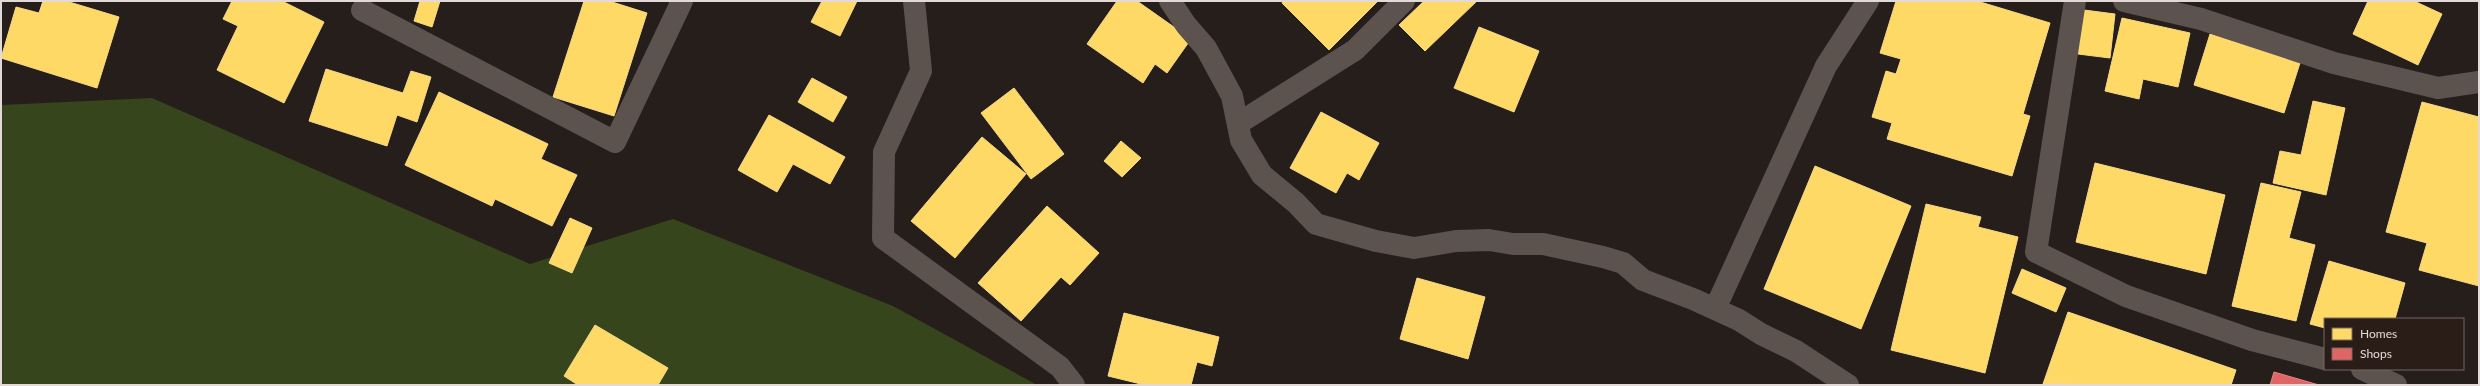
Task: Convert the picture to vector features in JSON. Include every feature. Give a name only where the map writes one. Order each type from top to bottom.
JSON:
[{"type":"street","points":[[362,10],[615,142],[682,1]]},
{"type":"street","points":[[914,1],[921,71],[884,152],[883,238],[1060,367],[1074,385]]},
{"type":"street","points":[[1170,1],[1186,25],[1206,48],[1232,96],[1239,123],[1241,140],[1262,175],[1296,203],[1316,224],[1376,241],[1414,248],[1456,241],[1489,240],[1513,244],[1543,244],[1603,257],[1623,263],[1643,280],[1715,309],[1796,351],[1848,385]]},
{"type":"street","points":[[1239,123],[1355,50],[1404,1]]},
{"type":"street","points":[[1715,309],[1826,66],[1868,1]]},
{"type":"street","points":[[2075,1],[2036,252],[2126,296],[2252,340],[2324,359]]},
{"type":"street","points":[[2124,1],[2200,19],[2334,63],[2438,88],[2479,82]]},
{"type":"street","points":[[2364,370],[2396,385]]},
{"type":"green space","points":[[152,98],[530,264],[673,219],[893,306],[1037,385],[1,385],[1,105]]},
{"type":"building: Homes","points":[[43,1],[66,1],[119,17],[97,88],[1,58],[16,7],[39,13]]},
{"type":"building: Homes","points":[[232,1],[282,1],[324,22],[284,103],[217,70],[238,26],[223,19]]},
{"type":"building: Homes","points":[[420,1],[440,1],[432,27],[414,21]]},
{"type":"building: Homes","points":[[584,1],[609,1],[647,13],[614,116],[553,97]]},
{"type":"building: Homes","points":[[822,1],[857,1],[840,36],[811,22]]},
{"type":"building: Homes","points":[[1117,1],[1137,1],[1191,39],[1167,73],[1155,64],[1143,83],[1087,44]]},
{"type":"building: Homes","points":[[1283,1],[1378,1],[1329,50],[1282,3]]},
{"type":"building: Homes","points":[[1424,1],[1477,1],[1425,51],[1399,25]]},
{"type":"building: Homes","points":[[1896,1],[1977,1],[2050,23],[2023,114],[2030,116],[2012,176],[1887,139],[1892,123],[1872,117],[1886,71],[1896,74],[1901,59],[1880,53]]},
{"type":"building: Homes","points":[[2368,1],[2414,1],[2442,14],[2418,65],[2353,34]]},
{"type":"building: Homes","points":[[2084,10],[2115,14],[2110,58],[2078,54]]},
{"type":"building: Homes","points":[[2122,18],[2190,33],[2178,87],[2143,79],[2139,99],[2105,91]]},
{"type":"building: Homes","points":[[1479,27],[1539,51],[1514,112],[1454,88]]},
{"type":"building: Homes","points":[[2210,34],[2300,63],[2284,113],[2194,85]]},
{"type":"building: Homes","points":[[326,69],[403,93],[411,71],[431,77],[417,122],[397,115],[387,146],[309,121]]},
{"type":"building: Homes","points":[[812,78],[847,97],[833,122],[798,102]]},
{"type":"building: Homes","points":[[1014,88],[1064,154],[1031,179],[981,113]]},
{"type":"building: Homes","points":[[439,92],[548,144],[541,159],[577,175],[552,226],[495,199],[492,206],[405,165]]},
{"type":"building: Homes","points":[[2313,101],[2345,108],[2326,195],[2273,183],[2280,151],[2301,155]]},
{"type":"building: Homes","points":[[2422,102],[2479,117],[2479,286],[2419,270],[2427,243],[2386,232]]},
{"type":"building: Homes","points":[[1321,112],[1379,143],[1359,180],[1347,173],[1336,193],[1290,168]]},
{"type":"building: Homes","points":[[769,115],[845,157],[830,184],[793,164],[777,192],[738,170]]},
{"type":"building: Homes","points":[[982,137],[1026,174],[955,258],[911,221]]},
{"type":"building: Homes","points":[[1121,141],[1141,158],[1122,177],[1104,161]]},
{"type":"building: Homes","points":[[2095,163],[2225,195],[2206,274],[2076,242]]},
{"type":"building: Homes","points":[[1815,166],[1911,206],[1861,329],[1764,289]]},
{"type":"building: Homes","points":[[2261,183],[2301,192],[2289,238],[2315,245],[2296,321],[2232,306]]},
{"type":"building: Homes","points":[[1926,204],[1981,217],[1978,227],[2018,237],[1985,373],[1891,350]]},
{"type":"building: Homes","points":[[1047,206],[1099,253],[1070,285],[1061,277],[1021,321],[978,283]]},
{"type":"building: Homes","points":[[570,218],[592,228],[572,273],[549,263]]},
{"type":"building: Homes","points":[[2329,261],[2405,283],[2395,318],[2324,318],[2324,328],[2310,324]]},
{"type":"building: Homes","points":[[2022,269],[2066,288],[2056,312],[2012,293]]},
{"type":"building: Homes","points":[[1417,278],[1485,297],[1468,359],[1400,339]]},
{"type":"building: Homes","points":[[2068,312],[2236,370],[2231,385],[2043,384]]},
{"type":"building: Homes","points":[[1124,313],[1219,337],[1212,366],[1197,362],[1191,385],[1145,385],[1108,376]]},
{"type":"building: Homes","points":[[595,325],[668,368],[658,385],[578,385],[564,376]]},
{"type":"building: Shops","points":[[2274,372],[2319,385],[2270,385]]}]
